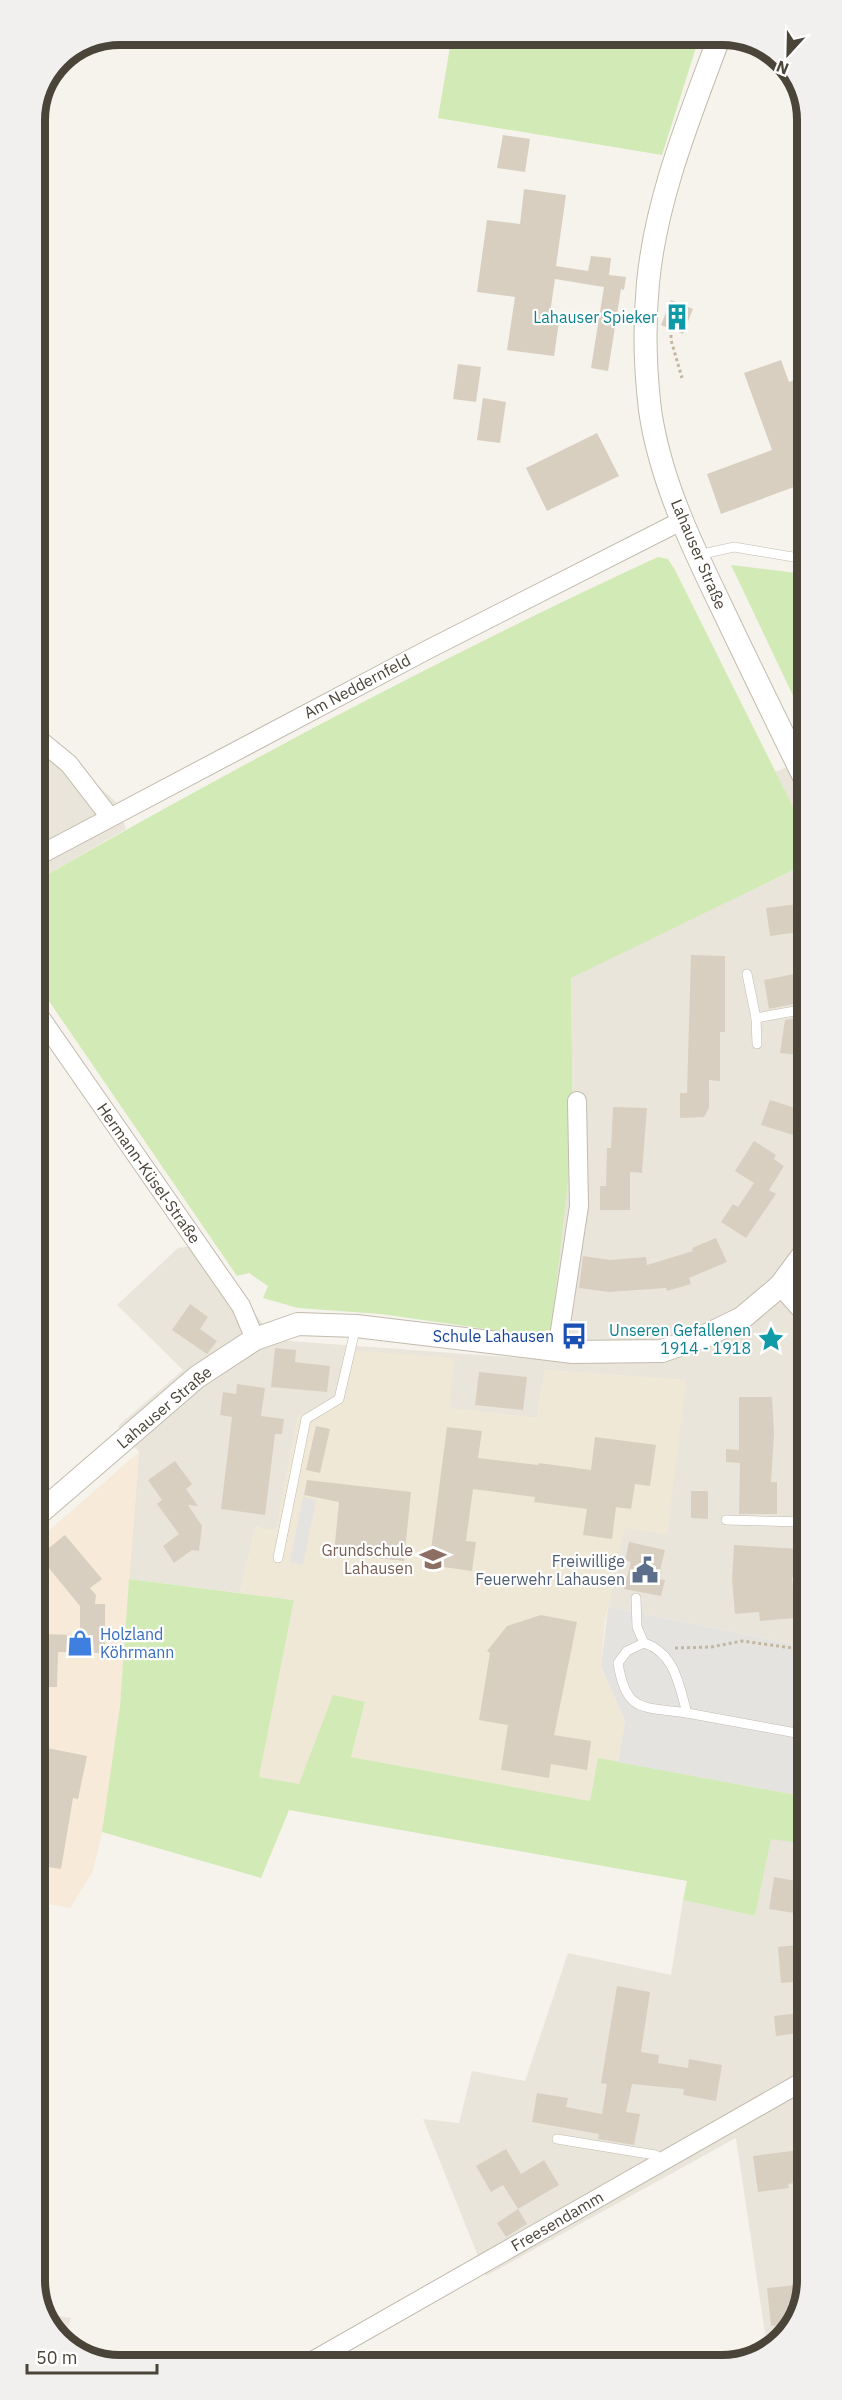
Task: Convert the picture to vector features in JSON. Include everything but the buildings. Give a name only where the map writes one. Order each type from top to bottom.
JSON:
[{"type":"street","name":"Lahauser Straße","points":[[716,45],[683,136],[662,210],[648,281],[645,339],[650,411],[681,521],[797,762]]},
{"type":"street","name":"Am Neddernfeld","points":[[45,851],[681,521]]},
{"type":"street","points":[[45,744],[69,764],[109,816]]},
{"type":"street","name":"Hermann-Küsel-Straße","points":[[45,1024],[241,1306],[255,1339]]},
{"type":"street","points":[[557,1350],[579,1206],[577,1101]]},
{"type":"street","name":"Lahauser Straße","points":[[45,1508],[197,1377],[255,1339],[298,1324],[356,1326],[595,1353],[662,1351],[705,1336],[742,1318],[780,1286],[797,1263]]},
{"type":"street","points":[[780,1286],[797,1305]]},
{"type":"street","name":"Freesendamm","points":[[323,2355],[797,2085]]},
{"type":"lane","points":[[697,555],[734,548],[797,558]]},
{"type":"lane","points":[[747,974],[756,1018],[757,1044]]},
{"type":"lane","points":[[756,1018],[797,1011]]},
{"type":"lane","points":[[278,1558],[306,1419],[339,1399],[356,1326]]},
{"type":"lane","points":[[726,1520],[797,1522]]},
{"type":"lane","points":[[636,1598],[637,1628],[644,1643]]},
{"type":"lane","points":[[687,1713],[674,1670],[658,1648],[644,1643],[627,1651],[618,1663],[622,1686],[628,1699],[641,1706],[797,1733]]},
{"type":"lane","points":[[557,2139],[655,2156],[664,2160]]},
{"type":"path","points":[[671,329],[671,340],[682,378]]},
{"type":"path","points":[[658,1648],[711,1647],[741,1641],[797,1649]]},
{"type":"shaded area","points":[[45,741],[116,802],[126,829],[45,876]]},
{"type":"shaded area","points":[[797,763],[797,815],[775,772]]},
{"type":"shaded area","points":[[797,868],[797,1645],[608,1607],[624,1527],[667,1533],[685,1380],[545,1370],[537,1418],[448,1408],[453,1358],[336,1396],[298,1417],[276,1531],[256,1527],[240,1593],[129,1579],[139,1452],[118,1426],[183,1370],[117,1305],[178,1248],[200,1245],[276,1340],[547,1360],[573,1140],[571,977]]},
{"type":"shaded area","name":"Grundschule Lahausen","points":[[344,1350],[454,1358],[449,1408],[537,1418],[545,1370],[686,1380],[667,1534],[624,1528],[605,1621],[601,1666],[625,1721],[618,1762],[598,1759],[590,1801],[351,1757],[365,1702],[313,1751],[299,1785],[259,1777],[294,1600],[240,1593],[256,1527],[276,1531],[298,1417],[336,1396]]},
{"type":"shaded area","name":"Holzland Köhrmann","points":[[139,1452],[120,1706],[102,1832],[93,1871],[70,1908],[45,1903],[45,1534]]},
{"type":"shaded area","points":[[303,1497],[316,1500],[303,1565],[290,1562]]},
{"type":"shaded area","points":[[608,1607],[797,1645],[797,1795],[618,1762],[625,1721],[601,1666]]},
{"type":"shaded area","points":[[771,1838],[797,1842],[797,2280],[793,2304],[781,2326],[766,2340],[736,2138],[486,2276],[423,2119],[459,2123],[472,2071],[525,2081],[568,1953],[671,1975],[683,1900],[755,1916]]},
{"type":"shaded area","points":[[54,2315],[71,2318],[66,2331]]},
{"type":"green space","points":[[450,45],[697,45],[662,155],[438,118]]},
{"type":"green space","points":[[658,557],[668,559],[797,815],[797,868],[571,978],[573,1140],[551,1330],[521,1334],[381,1314],[298,1308],[263,1298],[268,1286],[249,1273],[237,1276],[45,995],[45,876],[343,712],[578,594]]},
{"type":"green space","points":[[731,565],[797,573],[797,704]]},
{"type":"green space","points":[[129,1579],[294,1600],[259,1777],[299,1784],[333,1695],[365,1702],[351,1757],[590,1801],[598,1758],[797,1795],[797,1843],[771,1839],[755,1916],[683,1900],[687,1881],[289,1810],[261,1878],[102,1832],[120,1706]]},
{"type":"place","name":"Lahauser Spieker","points":[[677,317]]},
{"type":"place","name":"Schule Lahausen","points":[[574,1336]]},
{"type":"place","name":"Unseren Gefallenen 1914 - 1918","points":[[771,1339]]},
{"type":"place","name":"Grundschule Lahausen","points":[[433,1559]]},
{"type":"place","name":"Freiwillige Feuerwehr Lahausen","points":[[645,1570]]},
{"type":"place","name":"Holzland Köhrmann","points":[[80,1643]]}]
